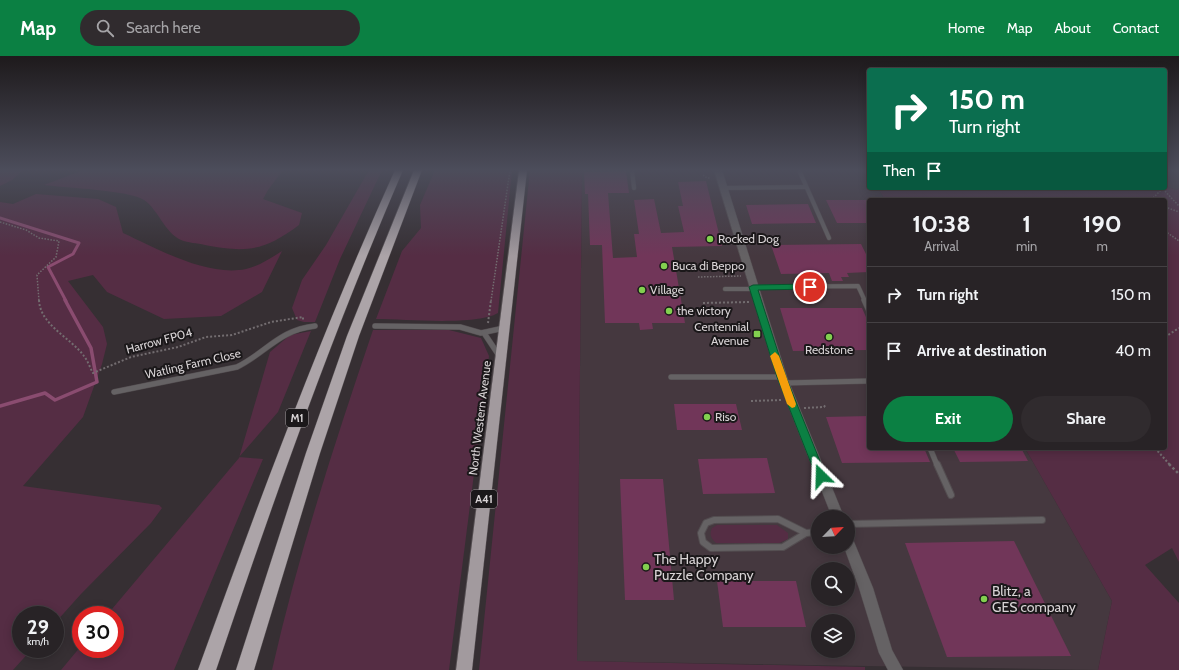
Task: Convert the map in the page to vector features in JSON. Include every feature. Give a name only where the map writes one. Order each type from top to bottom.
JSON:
[{"type":"highway","name":"M1","points":[[207,670],[277,469],[328,335],[387,199]]},
{"type":"highway","name":"M1","points":[[245,670],[311,460],[353,336],[407,199]]},
{"type":"highway","name":"North Western Avenue","points":[[464,670],[520,199]]},
{"type":"street","points":[[726,199],[783,380],[835,510]]},
{"type":"street","points":[[853,554],[866,588],[886,653],[896,670]]},
{"type":"street","points":[[886,653],[886,670]]},
{"type":"lane","points":[[811,199],[829,238]]},
{"type":"lane","points":[[725,289],[858,286],[867,306]]},
{"type":"lane","name":"Watling Farm Close","points":[[114,392],[237,366],[251,361],[288,332],[299,328],[315,326]]},
{"type":"lane","points":[[375,326],[460,327],[484,332],[504,328]]},
{"type":"lane","points":[[484,332],[501,358]]},
{"type":"lane","points":[[671,377],[867,381]]},
{"type":"lane","points":[[931,450],[951,495]]},
{"type":"lane","points":[[806,533],[778,518],[714,520],[706,523],[701,533],[703,542],[711,548],[719,548],[783,547],[806,533],[811,533]]},
{"type":"lane","points":[[855,524],[1042,520]]},
{"type":"path","points":[[1167,208],[1179,212]]},
{"type":"path","name":"Harrow FP04","points":[[0,222],[26,230],[39,238],[59,241],[56,257],[37,275],[39,308],[47,320],[84,356],[93,373],[131,357],[178,347],[206,337],[232,335],[271,322],[303,317],[304,323]]},
{"type":"path","points":[[1167,233],[1179,241]]},
{"type":"path","points":[[698,277],[750,276]]},
{"type":"path","points":[[703,303],[758,302]]},
{"type":"path","points":[[1167,336],[1179,328]]},
{"type":"path","points":[[751,401],[824,407],[826,404]]},
{"type":"path","points":[[1157,450],[1179,474]]},
{"type":"shaded area","points":[[25,199],[98,199],[116,207],[123,233],[167,254],[215,269],[231,270],[251,268],[282,251],[262,292],[221,316],[164,319],[107,292],[93,275],[68,281],[103,327],[107,344],[102,364],[83,417],[23,486],[159,505],[162,508],[151,523],[64,613],[64,606],[12,606],[12,658],[24,658],[13,670],[0,670],[0,202],[13,204]]},
{"type":"shaded area","points":[[140,199],[263,199],[302,213],[299,225],[287,234],[265,245],[255,248],[232,249],[190,242],[175,237],[149,204]]},
{"type":"shaded area","points":[[353,199],[368,199],[340,259],[315,322],[304,322],[297,320],[292,308],[302,280],[326,245]]},
{"type":"shaded area","points":[[423,199],[509,199],[498,313],[488,317],[457,321],[376,319],[402,251],[421,228],[420,205]]},
{"type":"shaded area","points":[[527,199],[582,199],[577,661],[865,667],[865,670],[479,670]]},
{"type":"shaded area","points":[[582,199],[867,199],[867,450],[1026,450],[1112,601],[1098,670],[577,661]]},
{"type":"shaded area","points":[[1167,199],[1179,199],[1179,562],[1172,548],[1145,565],[1179,603],[1179,670],[1098,670],[1112,601],[1026,450],[1167,450]]},
{"type":"shaded area","points":[[373,330],[449,330],[481,338],[489,356],[449,670],[272,670],[305,541]]},
{"type":"shaded area","points":[[311,331],[278,412],[239,456],[270,352],[290,335]]},
{"type":"shaded area","points":[[239,458],[263,459],[174,670],[61,670],[72,657],[124,658],[124,606],[115,606]]},
{"type":"shaded area","points":[[717,525],[777,525],[788,533],[788,539],[779,543],[716,543],[712,538],[711,533],[712,528]]},
{"type":"building","points":[[588,199],[608,199],[613,258],[637,257],[634,234],[639,234],[634,200],[654,199],[661,233],[684,232],[678,206],[683,206],[681,199],[710,199],[722,246],[672,247],[685,323],[652,323],[653,329],[640,330],[639,323],[605,323],[602,245],[590,245]]},
{"type":"building","points":[[826,200],[867,200],[867,223],[837,223]]},
{"type":"building","points":[[808,204],[816,223],[752,224],[746,205]]},
{"type":"building","points":[[861,244],[867,256],[867,272],[847,273],[849,277],[841,277],[843,281],[832,281],[829,273],[781,274],[771,245]]},
{"type":"building","name":"Redstone","points":[[780,308],[862,308],[867,319],[867,350],[793,351]]},
{"type":"building","name":"Riso","points":[[674,404],[736,404],[742,430],[677,430]]},
{"type":"building","points":[[867,416],[867,450],[925,450],[930,462],[842,463],[826,417]]},
{"type":"building","points":[[954,450],[1022,450],[1028,461],[960,462]]},
{"type":"building","points":[[767,458],[775,493],[703,494],[698,459]]},
{"type":"building","points":[[620,479],[663,479],[674,600],[625,600]]},
{"type":"building","name":"Blitz, a GES company","points":[[1014,541],[1071,656],[947,657],[905,543]]},
{"type":"building","points":[[717,581],[796,581],[806,627],[723,627]]},
{"type":"waterway","points":[[0,218],[79,243],[73,254],[48,267],[66,301]]},
{"type":"waterway","points":[[0,406],[45,393],[55,400],[97,382],[91,348],[65,300]]},
{"type":"slow traffic","points":[[775,356],[792,404]]},
{"type":"place","name":"Rocked Dog","points":[[710,239]]},
{"type":"place","name":"Buca di Beppo","points":[[664,266]]},
{"type":"place","name":"Village","points":[[642,290]]},
{"type":"place","name":"the victory","points":[[669,311]]},
{"type":"place","name":"Centennial Avenue","points":[[757,334]]},
{"type":"place","name":"Redstone","points":[[829,337]]},
{"type":"place","name":"Riso","points":[[707,417]]},
{"type":"place","name":"The Happy Puzzle Company","points":[[646,567]]},
{"type":"place","name":"Blitz, a GES company","points":[[984,599]]},
{"type":"route","points":[[810,287],[753,287],[793,408],[821,476]]}]
